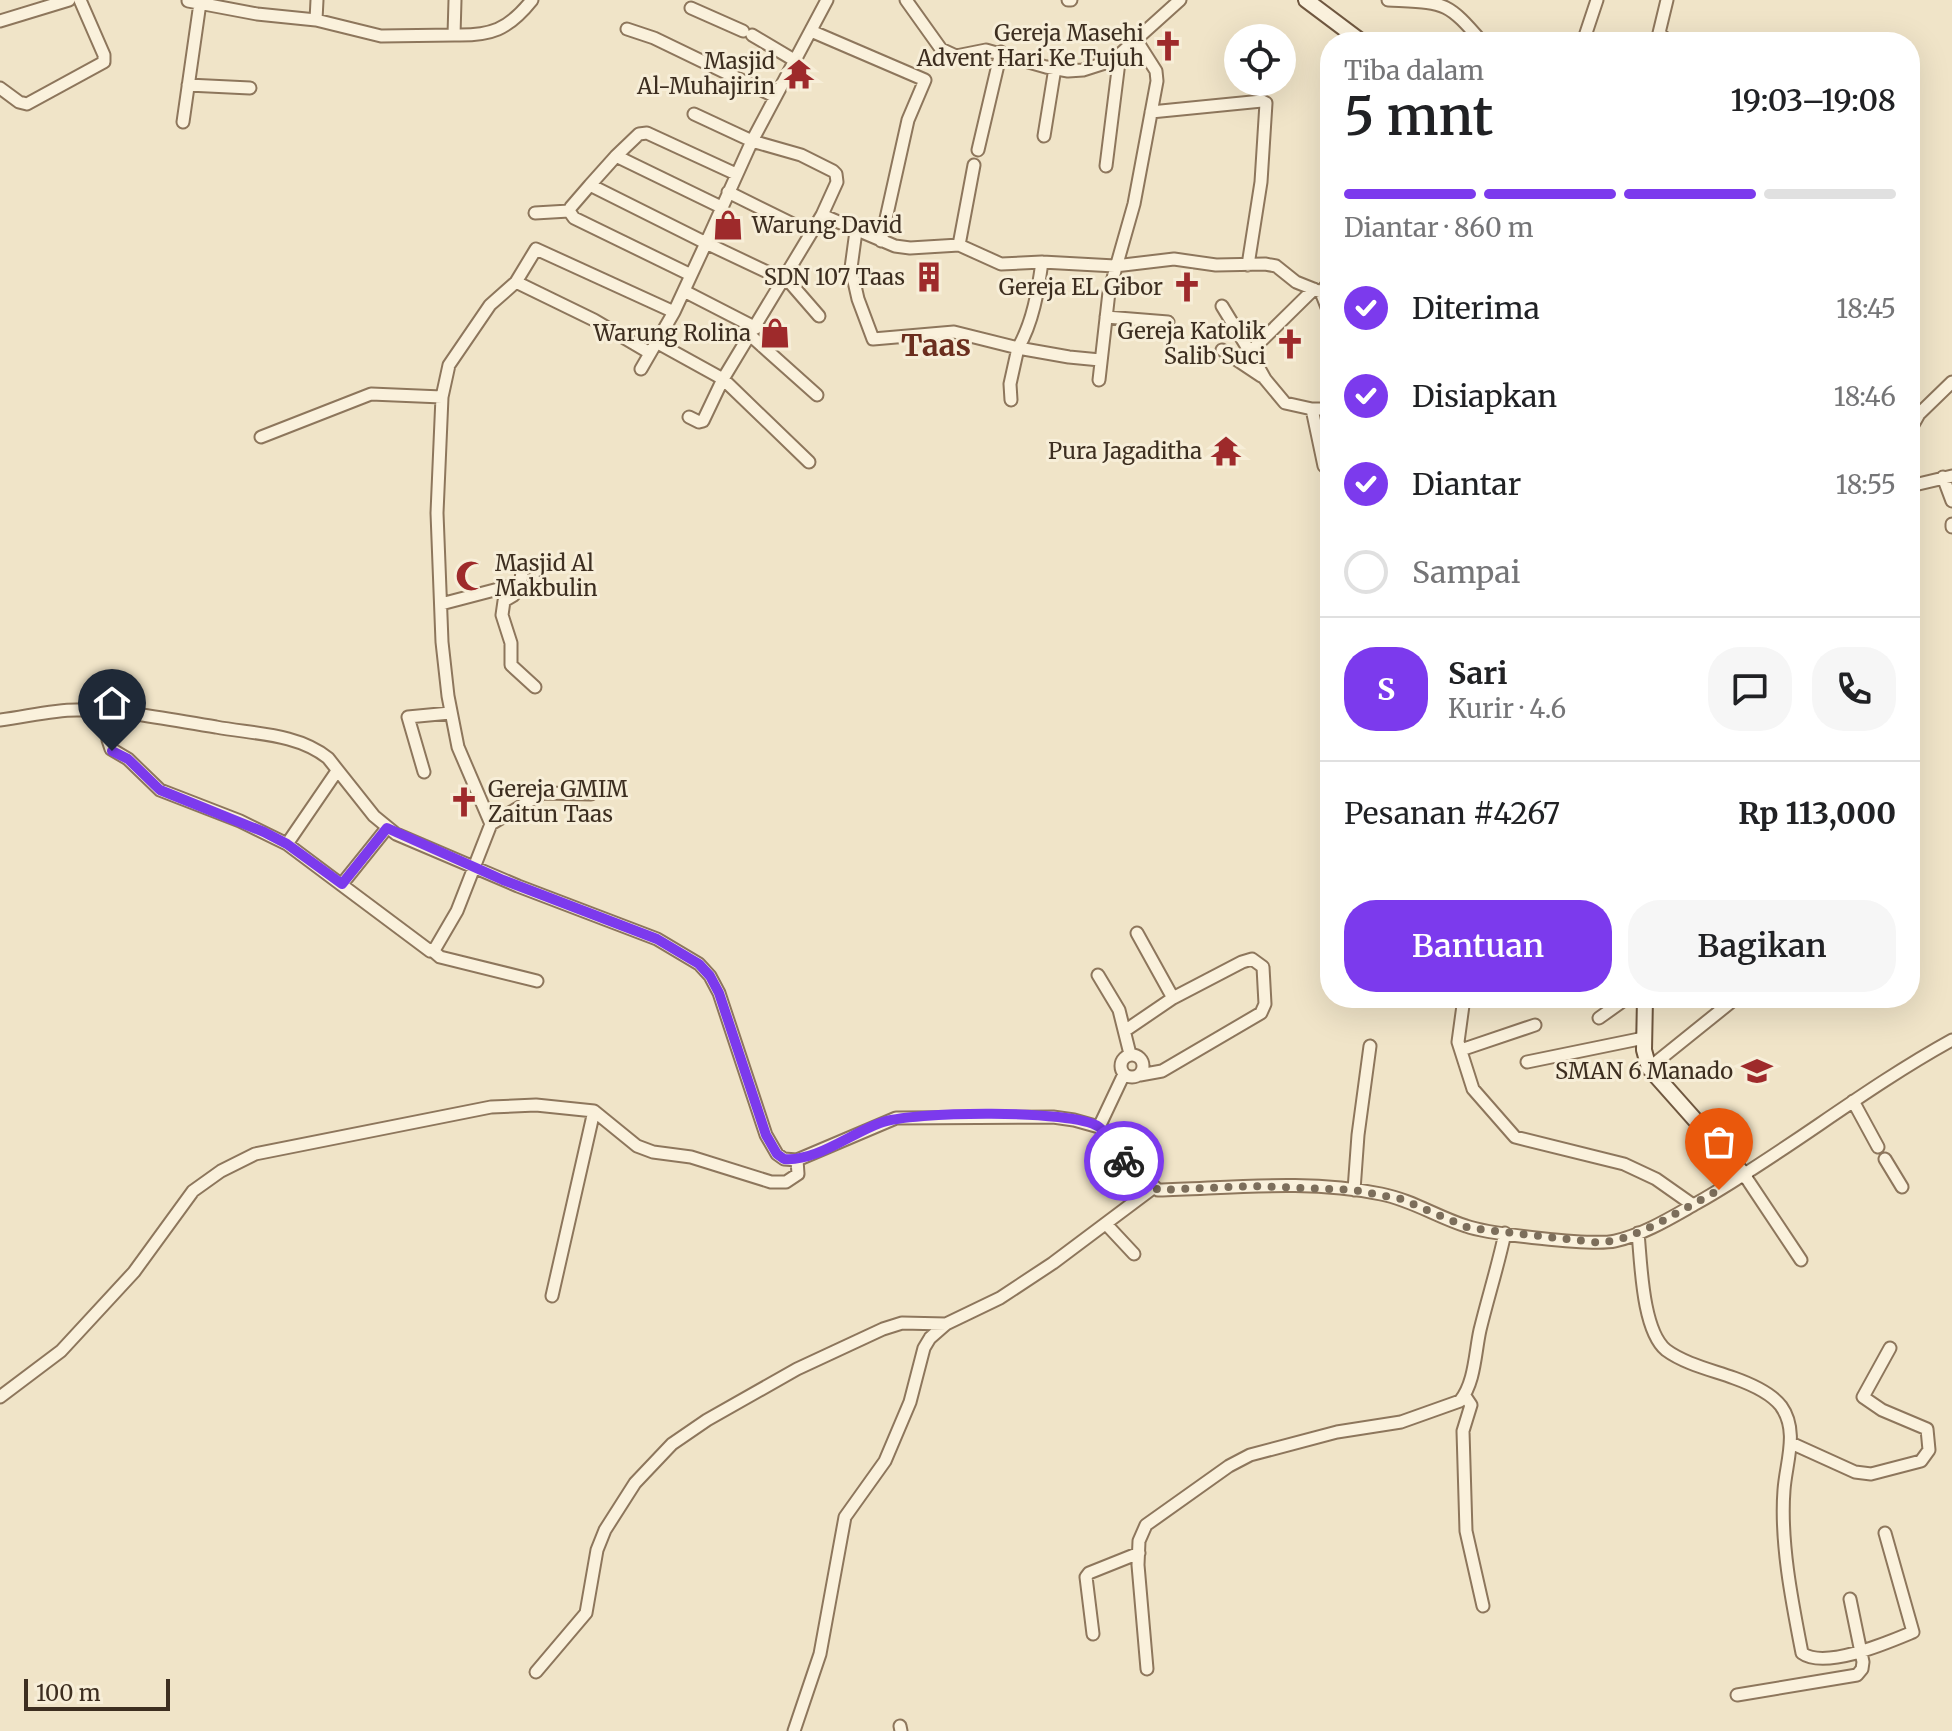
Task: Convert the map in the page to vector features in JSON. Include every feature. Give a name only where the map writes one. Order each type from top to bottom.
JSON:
[{"type":"street","points":[[0,21],[69,0]]},
{"type":"street","points":[[0,88],[27,104],[104,62],[104,55],[80,0]]},
{"type":"street","points":[[180,0],[257,14],[316,20],[381,36],[479,35],[497,31],[510,23],[532,0]]},
{"type":"street","points":[[316,20],[317,0]]},
{"type":"street","points":[[454,35],[455,0]]},
{"type":"street","points":[[641,369],[674,312],[774,96],[827,0]]},
{"type":"street","points":[[906,0],[941,49],[948,54],[956,56],[986,50],[1001,52],[1068,71],[1097,67],[1120,54],[1180,0]]},
{"type":"street","points":[[1306,0],[1349,32]]},
{"type":"street","points":[[1388,0],[1442,1],[1455,7],[1475,32]]},
{"type":"street","points":[[1586,32],[1597,0]]},
{"type":"street","points":[[1659,32],[1667,0]]},
{"type":"street","points":[[183,122],[192,1]]},
{"type":"street","points":[[691,8],[796,55]]},
{"type":"street","points":[[627,29],[654,38],[774,96]]},
{"type":"street","points":[[811,31],[925,80],[905,135],[895,191],[881,241]]},
{"type":"street","points":[[1099,380],[1115,266],[1139,179],[1157,81],[1156,71],[1135,38]]},
{"type":"street","points":[[978,150],[1001,52]]},
{"type":"street","points":[[1106,166],[1120,54]]},
{"type":"street","points":[[1044,136],[1055,68]]},
{"type":"street","points":[[188,85],[250,88]]},
{"type":"street","points":[[1151,112],[1264,102],[1260,188],[1248,265]]},
{"type":"street","points":[[689,417],[703,421],[723,379],[785,279],[837,182],[836,174],[807,158],[752,141],[694,114]]},
{"type":"street","points":[[535,213],[569,211],[639,134],[647,133],[736,174]]},
{"type":"street","points":[[616,156],[721,207]]},
{"type":"street","points":[[959,245],[974,165]]},
{"type":"street","points":[[590,185],[785,279],[819,316]]},
{"type":"street","points":[[728,192],[811,233]]},
{"type":"street","points":[[569,211],[574,218],[691,275]]},
{"type":"street","points":[[822,215],[881,241],[910,248],[959,245],[994,263],[1115,266],[1174,259],[1216,265],[1276,266],[1320,295]]},
{"type":"street","points":[[856,231],[851,268],[869,335],[873,339],[968,333],[1018,348],[1100,360]]},
{"type":"street","points":[[491,824],[458,747],[450,713],[442,642],[437,513],[442,397],[449,365],[490,305],[516,282],[536,249],[674,312]]},
{"type":"street","points":[[1011,400],[1010,384],[1018,348],[1034,306],[1042,262]]},
{"type":"street","points":[[516,282],[723,379],[809,462]]},
{"type":"street","points":[[684,291],[754,332],[817,395]]},
{"type":"street","points":[[1250,352],[1318,291]]},
{"type":"street","points":[[1222,306],[1265,379],[1285,403],[1320,409]]},
{"type":"street","points":[[1106,317],[1168,322]]},
{"type":"street","points":[[1222,350],[1265,379]]},
{"type":"street","points":[[1920,413],[1952,382]]},
{"type":"street","points":[[261,437],[371,394],[384,392],[442,397]]},
{"type":"street","points":[[1312,409],[1320,447]]},
{"type":"street","points":[[1920,483],[1948,476],[1952,501]]},
{"type":"street","points":[[441,604],[516,587],[521,584],[522,572],[527,567]]},
{"type":"street","points":[[516,587],[514,595],[504,601],[501,611],[511,643],[511,665],[535,687]]},
{"type":"street","points":[[0,720],[70,710],[110,719],[278,736],[320,751],[387,828],[472,867],[657,939],[699,964],[710,976],[727,1012],[771,1145],[784,1159],[797,1160],[896,1118],[980,1115],[1053,1117],[1099,1127],[1118,1154],[1153,1188]]},
{"type":"street","points":[[424,772],[409,716],[450,713]]},
{"type":"street","points":[[110,719],[109,745],[112,751],[128,759],[160,790],[240,821],[287,844],[440,957],[537,981]]},
{"type":"street","points":[[287,844],[337,771]]},
{"type":"street","points":[[433,951],[457,911],[491,824],[543,793],[591,794]]},
{"type":"street","points":[[342,884],[387,828]]},
{"type":"street","points":[[1137,933],[1173,998]]},
{"type":"street","points":[[1124,1074],[1134,1077],[1162,1071],[1261,1013],[1265,1004],[1263,967],[1252,959],[1242,962],[1173,998],[1126,1030]]},
{"type":"street","points":[[1098,975],[1119,1010],[1130,1054]]},
{"type":"street","points":[[1463,1008],[1459,1041],[1473,1089],[1515,1137],[1624,1164],[1656,1179],[1693,1205]]},
{"type":"street","points":[[1599,1018],[1613,1008]]},
{"type":"street","points":[[1645,1008],[1644,1050],[1649,1068],[1745,1176],[1801,1260]]},
{"type":"street","points":[[1649,1068],[1724,1008]]},
{"type":"street","points":[[1459,1041],[1535,1025]]},
{"type":"street","points":[[1527,1062],[1644,1038]]},
{"type":"street","points":[[794,1731],[820,1654],[845,1517],[885,1461],[910,1402],[924,1348],[930,1338],[946,1324],[1000,1298],[1153,1188],[1253,1186],[1354,1190],[1401,1199],[1469,1228],[1602,1243],[1638,1233],[1745,1176],[1853,1101],[1952,1040]]},
{"type":"street","points":[[1354,1190],[1370,1046]]},
{"type":"street","points":[[1099,1127],[1124,1074],[1121,1061],[1130,1054],[1136,1054],[1144,1063],[1140,1075]]},
{"type":"street","points":[[1853,1101],[1878,1147]]},
{"type":"street","points":[[0,1397],[61,1351],[134,1272],[193,1191],[221,1171],[255,1154],[491,1107],[536,1105],[594,1111],[645,1149],[691,1157],[771,1182],[786,1182],[798,1174],[797,1160]]},
{"type":"street","points":[[552,1296],[594,1111]]},
{"type":"street","points":[[1885,1159],[1902,1187]]},
{"type":"street","points":[[1106,1224],[1134,1254]]},
{"type":"street","points":[[1147,1669],[1139,1553],[1139,1541],[1146,1525],[1229,1466],[1250,1455],[1337,1432],[1401,1422],[1451,1406],[1465,1396],[1505,1233]]},
{"type":"street","points":[[1638,1233],[1647,1307],[1663,1348],[1704,1368],[1738,1379],[1767,1395],[1781,1406],[1788,1423],[1791,1443],[1782,1519],[1802,1653],[1818,1659],[1860,1651],[1913,1632],[1885,1533]]},
{"type":"street","points":[[536,1672],[586,1613],[597,1550],[605,1530],[635,1483],[672,1444],[707,1420],[797,1369],[883,1329],[902,1323],[946,1324]]},
{"type":"street","points":[[1791,1443],[1855,1472],[1871,1474],[1921,1461],[1929,1450],[1927,1429],[1882,1410],[1863,1397],[1890,1348]]},
{"type":"street","points":[[1465,1396],[1471,1405],[1463,1431],[1466,1531],[1483,1606]]},
{"type":"street","points":[[1093,1634],[1086,1577],[1089,1573],[1139,1553]]},
{"type":"street","points":[[1737,1695],[1857,1675],[1863,1666],[1850,1599]]},
{"type":"way so far","points":[[1124,1161],[1158,1190],[1253,1186],[1354,1190],[1420,1205],[1469,1228],[1602,1243],[1628,1237],[1672,1218],[1719,1190]]},
{"type":"place","name":"Gereja Masehi Advent Hari Ke Tujuh","points":[[1168,46]]},
{"type":"place","name":"Masjid Al-Muhajirin","points":[[799,74]]},
{"type":"place","name":"Warung David","points":[[728,225]]},
{"type":"place","name":"SDN 107 Taas","points":[[929,277]]},
{"type":"place","name":"Gereja EL Gibor","points":[[1187,287]]},
{"type":"place","name":"Warung Rolina","points":[[775,333]]},
{"type":"place","name":"Gereja Katolik Salib Suci","points":[[1290,344]]},
{"type":"place","name":"Pura Jagaditha","points":[[1226,451]]},
{"type":"place","name":"Masjid Al Makbulin","points":[[471,576]]},
{"type":"place","name":"Gereja GMIM Zaitun Taas","points":[[464,802]]},
{"type":"place","name":"SMAN 6 Manado","points":[[1757,1071]]},
{"type":"district","name":"Taas","points":[[936,345]]},
{"type":"route","points":[[112,751],[128,759],[160,790],[264,832],[287,844],[342,884],[387,828],[503,880],[657,939],[682,953],[699,964],[719,993],[766,1135],[777,1154],[784,1159],[808,1158],[843,1139],[896,1118],[980,1115],[1053,1117],[1088,1123],[1099,1127],[1124,1161]]}]
